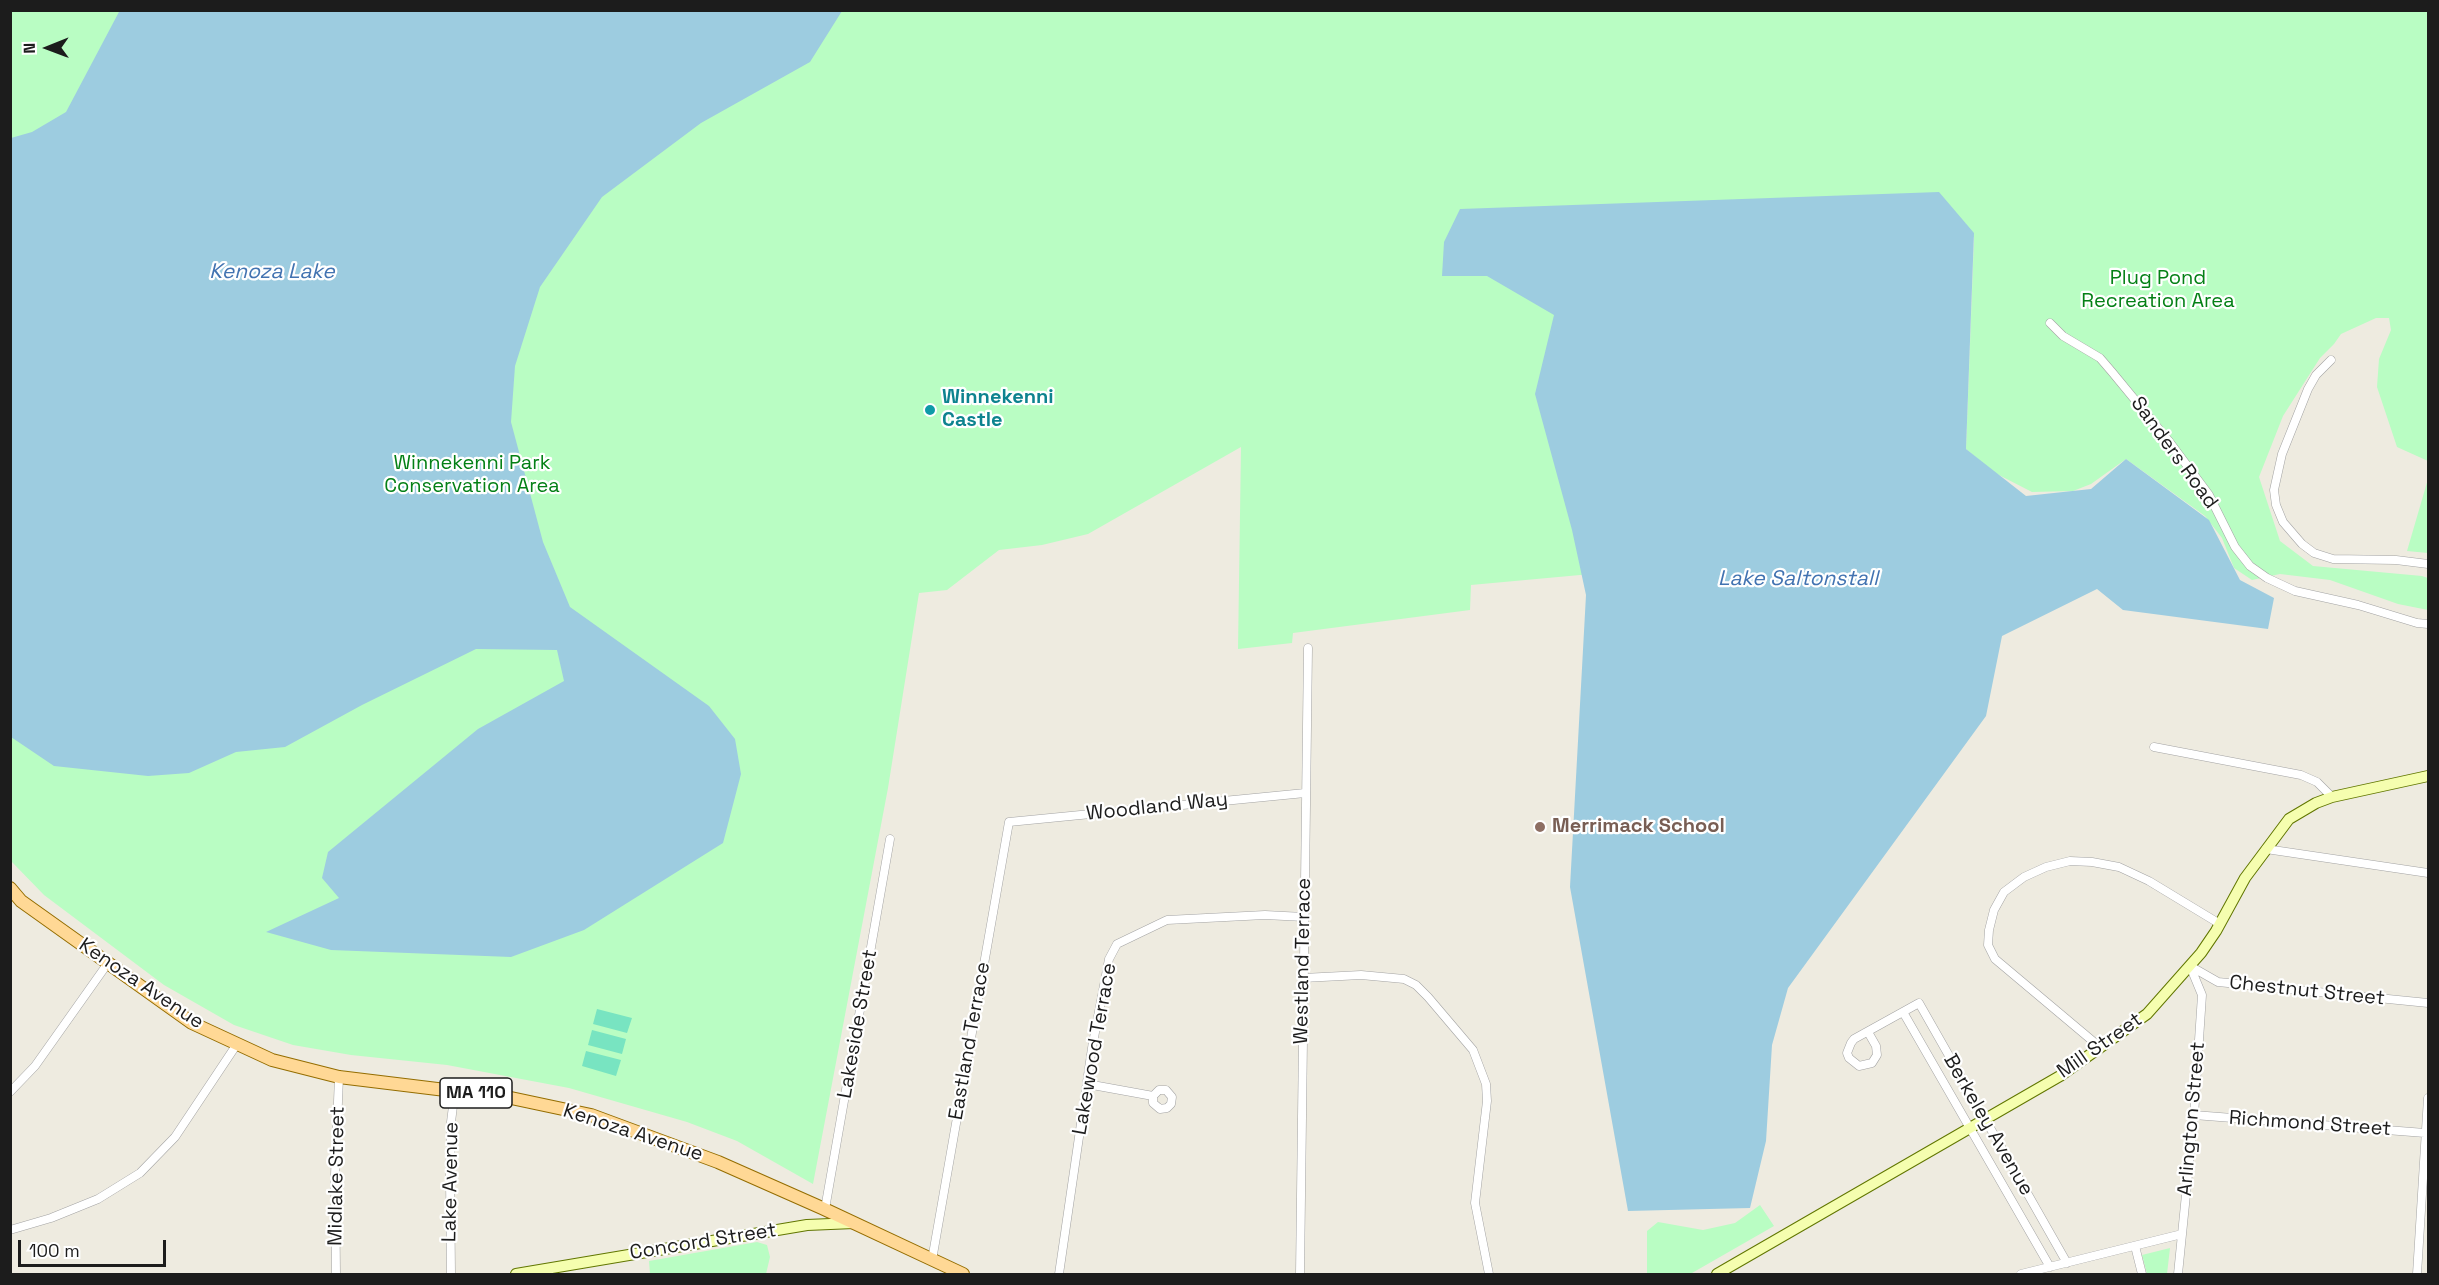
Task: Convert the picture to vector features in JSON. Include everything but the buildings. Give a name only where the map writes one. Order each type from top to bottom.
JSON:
[{"type":"main road","name":"Mill Street","points":[[1717,1275],[2060,1076],[2147,1014],[2190,966],[2220,924],[2245,878],[2289,819],[2316,803],[2332,797],[2428,776]]},
{"type":"main road","name":"Kenoza Avenue","points":[[10,888],[21,901],[192,1023],[272,1060],[339,1077],[511,1098],[591,1115],[718,1162],[825,1209],[963,1275]]},
{"type":"main road","name":"Concord Street","points":[[516,1275],[807,1225],[854,1223]]},
{"type":"street","name":"Sanders Road","points":[[2050,323],[2063,336],[2100,358],[2168,440],[2209,495],[2235,547],[2250,566],[2267,578],[2295,591],[2428,624]]},
{"type":"street","points":[[2331,360],[2316,375],[2308,389],[2282,454],[2274,490],[2276,505],[2283,522],[2302,544],[2314,553],[2333,559],[2396,560],[2428,564]]},
{"type":"street","name":"Westland Terrace","points":[[1300,1275],[1308,648]]},
{"type":"street","points":[[2154,747],[2301,775],[2317,782],[2332,797]]},
{"type":"street","name":"Woodland Way","points":[[1009,822],[1305,793]]},
{"type":"street","name":"Eastland Terrace","points":[[932,1260],[1009,822]]},
{"type":"street","name":"Lakeside Street","points":[[825,1209],[890,839]]},
{"type":"street","points":[[2266,849],[2428,873]]},
{"type":"street","points":[[2101,1048],[1995,959],[1988,945],[1989,930],[1994,910],[2004,892],[2024,877],[2046,867],[2065,862],[2091,862],[2119,867],[2149,881],[2220,924]]},
{"type":"street","name":"Lakewood Terrace","points":[[1059,1275],[1087,1084],[1109,959],[1117,944],[1167,920],[1265,915],[1304,916]]},
{"type":"street","points":[[10,1092],[35,1066],[108,963]]},
{"type":"street","name":"Chestnut Street","points":[[2190,966],[2218,982],[2428,1004]]},
{"type":"street","name":"Arlington Street","points":[[2178,1275],[2194,1115],[2202,995],[2190,966]]},
{"type":"street","points":[[1304,978],[1361,975],[1404,979],[1416,985],[1428,997],[1473,1050],[1486,1084],[1487,1101],[1475,1203],[1489,1275]]},
{"type":"street","name":"Berkeley Avenue","points":[[1868,1032],[1876,1046],[1877,1055],[1872,1063],[1859,1066],[1849,1058],[1848,1047],[1854,1039],[1919,1002],[2067,1263]]},
{"type":"street","name":"Berkeley Avenue","points":[[1903,1012],[2050,1267]]},
{"type":"street","points":[[10,1230],[51,1218],[98,1199],[140,1173],[175,1137],[237,1044]]},
{"type":"street","name":"Midlake Street","points":[[336,1275],[335,1175],[339,1077]]},
{"type":"street","points":[[1087,1084],[1153,1096]]},
{"type":"street","name":"Lake Avenue","points":[[451,1275],[451,1122],[455,1090]]},
{"type":"street","points":[[2417,1275],[2428,1098]]},
{"type":"street","name":"Richmond Street","points":[[2194,1115],[2425,1133]]},
{"type":"street","points":[[2021,1275],[2182,1234]]},
{"type":"street","points":[[2135,1246],[2142,1275]]},
{"type":"green space","name":"Winnekenni Park Conservation Area","points":[[10,11],[2428,11],[2428,461],[2397,447],[2377,387],[2379,359],[2391,330],[2389,318],[2376,318],[2341,334],[2320,358],[2283,416],[2259,477],[2280,541],[2313,566],[2428,578],[2428,610],[2398,604],[2330,580],[2280,574],[2252,580],[2234,568],[2222,538],[2205,516],[2126,459],[2091,484],[2073,491],[2032,492],[1993,472],[1966,449],[1974,238],[1965,223],[1495,271],[1566,313],[1591,574],[1471,585],[1470,610],[1293,633],[1292,643],[1238,649],[1241,447],[1088,534],[1042,545],[999,550],[947,590],[919,593],[888,788],[813,1184],[737,1141],[687,1122],[569,1088],[447,1065],[351,1055],[293,1045],[234,1025],[164,985],[44,895],[11,861]]},
{"type":"green space","points":[[2428,479],[2428,553],[2407,551]]},
{"type":"green space","points":[[597,1009],[632,1018],[627,1033],[593,1024]]},
{"type":"green space","points":[[592,1030],[626,1039],[622,1054],[588,1045]]},
{"type":"green space","points":[[586,1051],[621,1060],[616,1076],[582,1066]]},
{"type":"green space","points":[[1760,1205],[1774,1226],[1692,1273],[1647,1274],[1647,1231],[1658,1222],[1703,1230],[1735,1223]]},
{"type":"green space","points":[[757,1242],[767,1245],[770,1257],[766,1274],[650,1274],[649,1261]]},
{"type":"green space","points":[[2170,1248],[2167,1274],[2147,1274],[2142,1255]]},
{"type":"water","name":"Kenoza Lake","points":[[120,10],[842,11],[810,62],[701,123],[602,197],[540,287],[515,366],[511,422],[543,542],[570,607],[709,706],[735,739],[741,774],[723,843],[584,930],[511,957],[331,950],[266,932],[339,898],[322,878],[328,852],[478,729],[564,681],[557,650],[476,649],[362,705],[285,747],[236,752],[189,773],[148,776],[54,766],[11,737],[11,138],[32,132],[66,112]]},
{"type":"water","name":"Lake Saltonstall","points":[[1939,192],[1974,233],[1966,449],[2026,496],[2091,489],[2126,459],[2209,520],[2240,580],[2274,598],[2268,629],[2123,610],[2097,589],[2002,636],[1986,716],[1788,988],[1772,1045],[1766,1141],[1750,1208],[1628,1211],[1570,887],[1586,595],[1572,530],[1535,394],[1554,315],[1487,276],[1442,276],[1444,242],[1460,209]]},
{"type":"place","name":"Winnekenni Castle","points":[[930,410]]},
{"type":"place","name":"Merrimack School","points":[[1540,827]]},
{"type":"park label","name":"Plug Pond Recreation Area","points":[[2158,290]]}]
